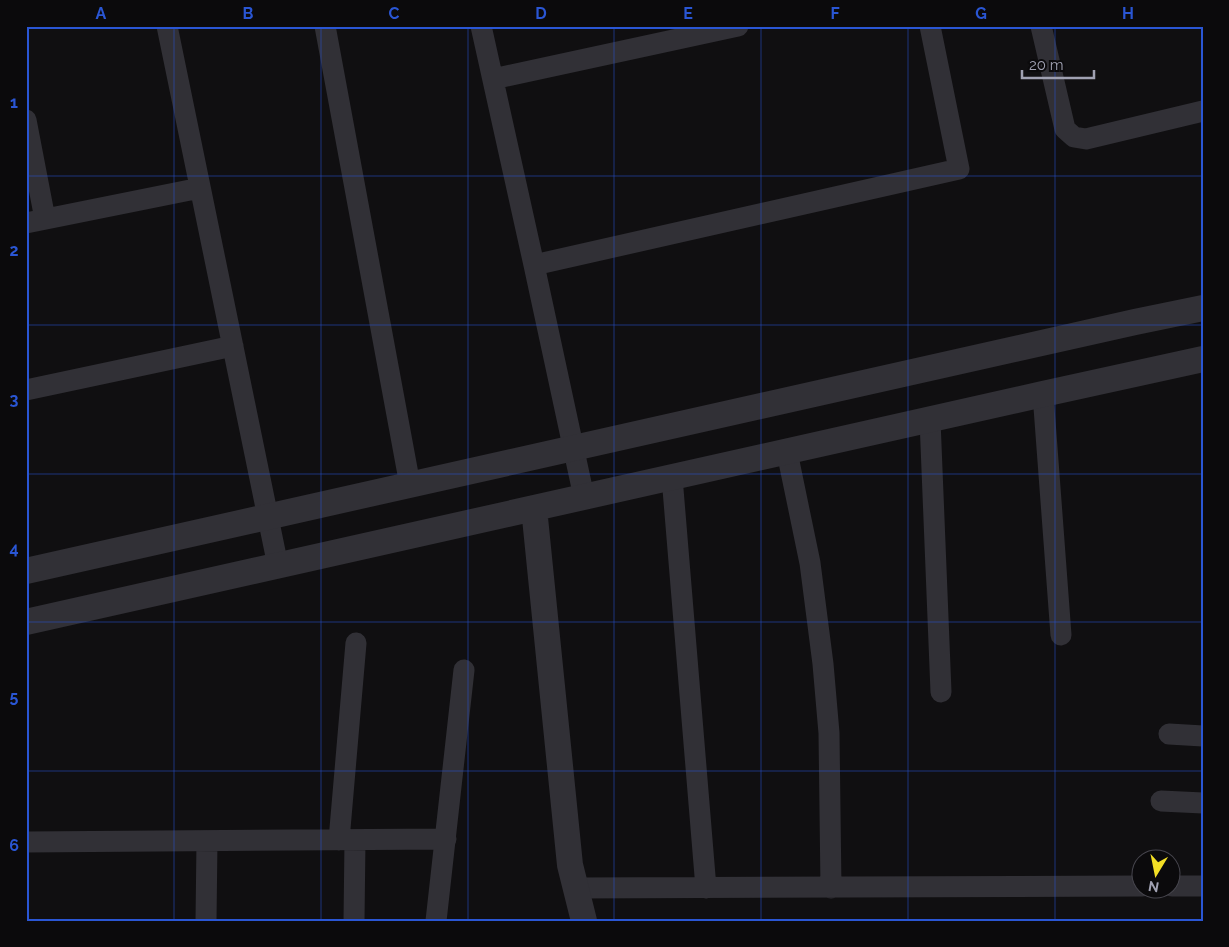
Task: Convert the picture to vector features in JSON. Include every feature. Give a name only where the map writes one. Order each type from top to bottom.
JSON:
[{"type":"street","points":[[167,26],[278,566]]},
{"type":"street","points":[[325,26],[410,485]]},
{"type":"street","points":[[481,26],[584,497]]},
{"type":"street","points":[[492,79],[673,33],[738,26]]},
{"type":"street","points":[[534,265],[959,169],[930,26]]},
{"type":"street","points":[[1041,26],[1065,129],[1074,137],[1086,139],[1203,111]]},
{"type":"street","points":[[26,120],[36,221],[200,188]]},
{"type":"street","points":[[26,571],[1203,308]]},
{"type":"street","points":[[26,390],[233,346]]},
{"type":"street","points":[[26,622],[1203,359]]},
{"type":"street","points":[[1043,394],[1061,635]]},
{"type":"street","points":[[930,420],[941,692]]},
{"type":"street","points":[[787,452],[810,563],[823,664],[829,733],[831,888]]},
{"type":"street","points":[[672,477],[706,888]]},
{"type":"street","points":[[534,508],[570,865],[584,921]]},
{"type":"street","points":[[354,921],[347,840],[356,643]]},
{"type":"street","points":[[436,921],[464,670]]},
{"type":"street","points":[[1169,734],[1203,736]]},
{"type":"street","points":[[1161,801],[1203,803]]},
{"type":"street","points":[[26,842],[446,840]]},
{"type":"street","points":[[206,921],[207,841]]},
{"type":"street","points":[[576,888],[1132,886]]},
{"type":"street","points":[[1182,886],[1203,886],[1203,906]]}]
